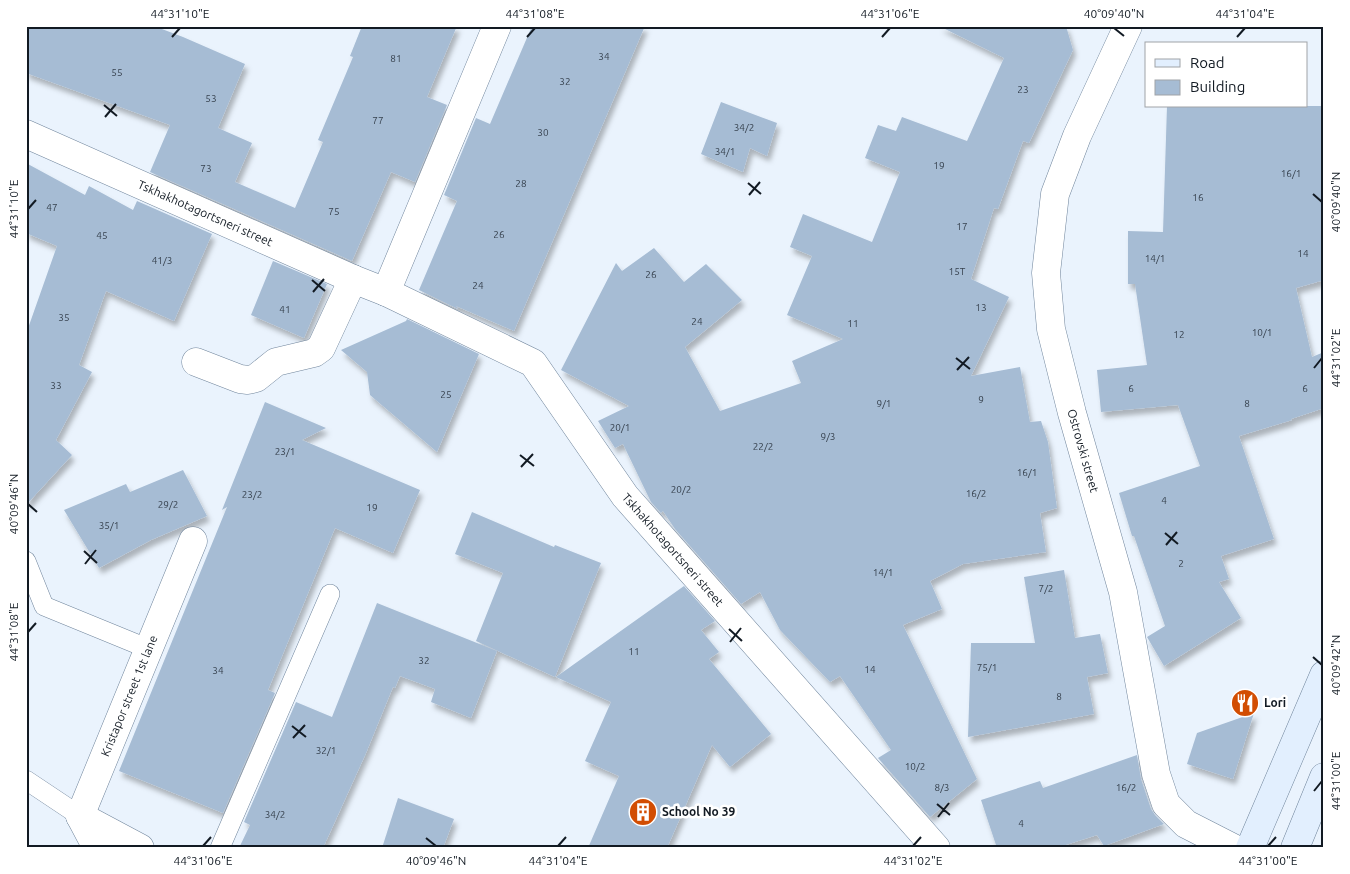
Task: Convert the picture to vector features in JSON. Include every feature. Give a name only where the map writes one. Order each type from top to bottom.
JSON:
[{"type":"main road","points":[[1250,848],[1324,675]]},
{"type":"main road","points":[[1295,848],[1324,777]]},
{"type":"street","points":[[386,292],[497,26]]},
{"type":"street","name":"Ostrovski street","points":[[1128,26],[1077,136],[1055,194],[1046,273],[1052,329],[1072,413],[1123,592],[1156,774],[1166,804],[1186,824],[1233,848]]},
{"type":"street","name":"Tskhakhotagortsneri street","points":[[26,134],[386,292],[533,364],[625,496],[936,848]]},
{"type":"street","points":[[196,362],[240,379],[248,380],[256,378],[276,362],[314,353],[321,348],[353,279]]},
{"type":"street","name":"Kristapor street 1st lane","points":[[80,816],[193,542]]},
{"type":"street","points":[[80,816],[97,848]]},
{"type":"street","points":[[80,816],[140,848]]},
{"type":"lane","points":[[26,561],[44,606],[149,649]]},
{"type":"lane","points":[[220,848],[330,594]]},
{"type":"lane","points":[[26,780],[80,816]]},
{"type":"building","points":[[26,26],[154,26],[245,64],[218,128],[252,143],[235,182],[295,208],[323,142],[318,140],[353,57],[350,56],[362,26],[457,26],[427,97],[447,105],[415,182],[391,172],[352,261],[150,172],[170,125],[26,73]]},
{"type":"building","points":[[532,26],[645,26],[514,331],[456,306],[458,309],[419,290],[457,201],[444,195],[476,118],[490,124]]},
{"type":"building","points":[[939,26],[1066,26],[1073,50],[1029,143],[1023,141],[998,209],[994,208],[971,279],[1009,297],[971,376],[1020,367],[1030,422],[1041,421],[1048,442],[1057,508],[1040,513],[1046,552],[963,564],[930,581],[942,609],[903,625],[977,779],[930,817],[878,758],[891,750],[840,676],[830,682],[780,630],[760,592],[741,604],[675,529],[663,511],[661,513],[651,502],[623,444],[615,448],[598,421],[629,406],[561,370],[616,263],[622,271],[654,248],[684,282],[706,264],[742,300],[685,347],[720,411],[801,383],[792,361],[843,339],[787,315],[812,256],[790,247],[803,214],[872,242],[900,172],[865,158],[878,125],[896,131],[902,117],[967,141],[1004,58]]},
{"type":"building","points":[[721,102],[777,123],[767,156],[750,148],[743,172],[701,154]]},
{"type":"building","points":[[1308,106],[1324,106],[1324,280],[1296,288],[1312,357],[1324,352],[1324,408],[1239,436],[1274,539],[1221,556],[1229,579],[1219,582],[1241,618],[1164,666],[1147,637],[1165,626],[1134,536],[1132,536],[1119,493],[1200,466],[1178,405],[1101,412],[1097,370],[1147,365],[1135,284],[1128,284],[1128,231],[1163,232],[1167,108],[1308,108]]},
{"type":"building","points":[[26,163],[85,195],[89,186],[133,210],[137,201],[212,234],[174,321],[106,291],[79,365],[92,372],[56,440],[72,455],[26,505],[26,334],[57,246],[26,233]]},
{"type":"building","points":[[273,261],[327,284],[304,338],[251,315]]},
{"type":"building","points":[[407,319],[479,354],[437,452],[370,395],[367,372],[341,350]]},
{"type":"building","points":[[265,402],[326,428],[302,440],[420,490],[393,553],[335,528],[268,690],[275,693],[223,813],[119,771],[227,507],[222,510]]},
{"type":"building","points":[[183,470],[207,516],[151,540],[99,568],[64,510],[126,484],[130,492]]},
{"type":"building","points":[[472,512],[554,547],[555,545],[601,563],[555,677],[476,641],[503,573],[455,554]]},
{"type":"building","points":[[1064,570],[1075,638],[1100,634],[1108,673],[1087,677],[1094,714],[968,737],[971,643],[1035,643],[1024,577]]},
{"type":"building","points":[[684,586],[715,621],[701,630],[719,652],[709,659],[771,734],[730,767],[712,745],[667,848],[588,848],[619,776],[585,761],[611,702],[556,677]]},
{"type":"building","points":[[377,603],[497,651],[471,718],[431,702],[435,689],[400,676],[395,688],[393,687],[366,753],[323,848],[239,848],[250,825],[244,822],[296,702],[332,717]]},
{"type":"building","points":[[1254,713],[1233,779],[1187,764],[1197,733]]},
{"type":"building","points":[[1137,755],[1141,779],[1151,809],[1164,824],[1104,846],[1097,835],[1056,848],[997,848],[981,800],[1040,781],[1043,788]]},
{"type":"building","points":[[398,798],[454,819],[443,848],[382,848]]},
{"type":"place","name":"Lori","points":[[1245,703]]},
{"type":"place","name":"School No 39","points":[[643,812]]}]
